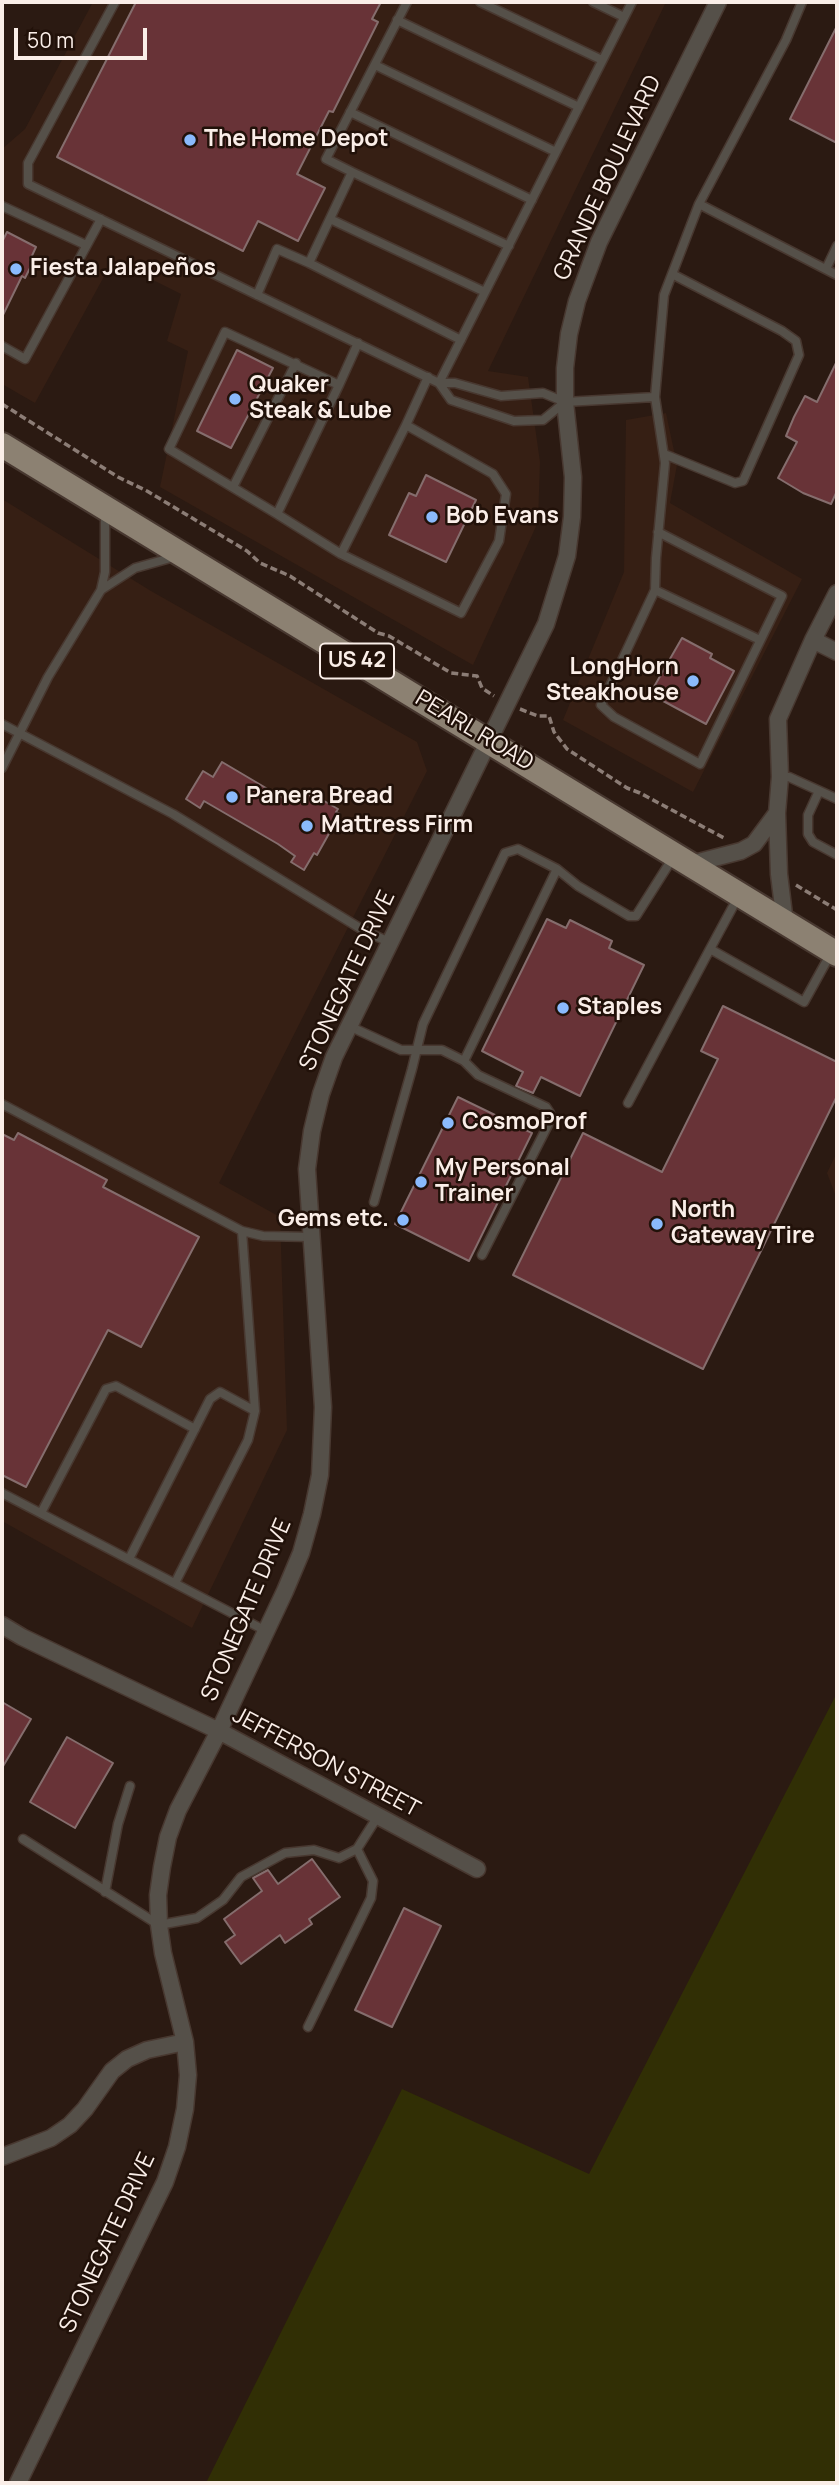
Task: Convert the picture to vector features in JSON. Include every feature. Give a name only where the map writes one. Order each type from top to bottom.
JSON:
[{"type":"main road","name":"PEARL ROAD","points":[[2,445],[835,952]]},
{"type":"street","name":"GRANDE BOULEVARD","points":[[489,742],[546,624],[567,556],[573,477],[565,402],[569,334],[587,268],[718,2]]},
{"type":"street","points":[[785,923],[779,874],[778,719],[837,593]]},
{"type":"street","points":[[813,640],[837,652]]},
{"type":"street","name":"STONEGATE DRIVE","points":[[18,2483],[165,2182],[177,2147],[185,2109],[188,2075],[185,2042],[163,1953],[158,1895],[168,1837],[178,1810],[219,1731],[301,1553],[320,1475],[323,1407],[307,1169],[321,1094],[334,1057],[489,742]]},
{"type":"street","points":[[683,859],[741,850],[754,844],[777,813]]},
{"type":"street","name":"JEFFERSON STREET","points":[[2,1625],[219,1731],[477,1869]]},
{"type":"street","points":[[2,2157],[51,2138],[70,2124],[85,2109],[112,2071],[127,2059],[147,2050],[185,2042]]},
{"type":"lane","points":[[115,2],[28,163],[28,184],[428,377],[439,383],[451,400],[514,421],[543,420],[565,402]]},
{"type":"lane","points":[[407,2],[326,159],[509,246]]},
{"type":"lane","points":[[480,2],[602,60]]},
{"type":"lane","points":[[593,2],[624,17]]},
{"type":"lane","points":[[439,383],[632,2]]},
{"type":"lane","points":[[658,532],[782,596],[700,764],[614,717],[601,705],[655,590],[658,532],[664,454],[655,397],[664,295],[699,204],[786,40],[802,2]]},
{"type":"lane","points":[[397,20],[579,107]]},
{"type":"lane","points":[[375,65],[556,152]]},
{"type":"lane","points":[[350,112],[532,200]]},
{"type":"lane","points":[[309,263],[352,172]]},
{"type":"lane","points":[[699,204],[837,275]]},
{"type":"lane","points":[[2,206],[86,246]]},
{"type":"lane","points":[[2,346],[25,359],[101,219]]},
{"type":"lane","points":[[330,219],[485,292]]},
{"type":"lane","points":[[826,269],[837,246]]},
{"type":"lane","points":[[257,295],[277,249],[461,340]]},
{"type":"lane","points":[[664,454],[736,483],[743,481],[799,355],[796,341],[782,331],[672,274]]},
{"type":"lane","points":[[339,385],[225,332],[169,449],[341,554],[461,612],[499,541],[506,494],[493,474],[407,425]]},
{"type":"lane","points":[[277,514],[358,343]]},
{"type":"lane","points":[[233,487],[296,363]]},
{"type":"lane","points":[[341,554],[407,425],[428,377]]},
{"type":"lane","points":[[439,383],[455,383],[501,396],[543,393],[565,402],[655,397]]},
{"type":"lane","points":[[2,768],[48,677],[101,590],[105,572],[105,508]]},
{"type":"lane","points":[[101,590],[135,568],[183,555]]},
{"type":"lane","points":[[655,590],[760,640]]},
{"type":"lane","points":[[2,724],[173,814],[363,930],[391,943]]},
{"type":"lane","points":[[780,777],[789,777],[837,799]]},
{"type":"lane","points":[[819,790],[807,814],[808,834],[813,842],[837,855]]},
{"type":"lane","points":[[374,1202],[423,1024],[505,853],[518,849],[557,869],[578,886],[629,916],[636,916],[683,859]]},
{"type":"lane","points":[[464,1061],[557,869]]},
{"type":"lane","points":[[628,1104],[740,894]]},
{"type":"lane","points":[[710,949],[804,1002],[835,952]]},
{"type":"lane","points":[[349,1026],[401,1050],[442,1050],[464,1061],[478,1075],[546,1107],[550,1113],[548,1125],[482,1255]]},
{"type":"lane","points":[[2,1104],[242,1231],[271,1237],[311,1237]]},
{"type":"lane","points":[[175,1583],[248,1440],[255,1411],[242,1231]]},
{"type":"lane","points":[[41,1513],[106,1390],[116,1386],[195,1429]]},
{"type":"lane","points":[[130,1559],[210,1399],[220,1392],[255,1411]]},
{"type":"lane","points":[[2,1493],[266,1631]]},
{"type":"lane","points":[[104,1892],[118,1824],[130,1786]]},
{"type":"lane","points":[[23,1839],[159,1925],[197,1918],[223,1900],[241,1877],[285,1853],[314,1850],[339,1858],[357,1849],[378,1816]]},
{"type":"lane","points":[[308,2027],[371,1898],[373,1881],[357,1849]]},
{"type":"path","points":[[2,404],[118,477],[147,491],[247,551],[260,563],[313,590],[368,627],[389,636],[452,673],[477,676],[482,688],[507,704],[538,716],[549,716],[554,732],[567,749],[627,788],[717,834],[741,850]]},
{"type":"path","points":[[779,874],[837,910]]},
{"type":"shaded area","points":[[93,2],[666,2],[488,371],[528,377],[540,462],[538,522],[473,665],[160,487],[188,351],[167,341],[181,294],[113,260],[35,403],[2,384],[2,149],[25,129]]},
{"type":"shaded area","points":[[666,413],[677,465],[670,503],[802,579],[693,792],[563,720],[624,572],[626,420]]},
{"type":"shaded area","points":[[2,499],[151,591],[417,742],[427,771],[219,1183],[280,1217],[287,1430],[192,1628],[2,1521]]},
{"type":"shaded area","points":[[837,1152],[837,1199],[827,1173]]},
{"type":"shaded area","points":[[837,1693],[837,2483],[206,2483],[402,2089],[589,2174]]},
{"type":"building","name":"The Home Depot","points":[[136,2],[381,2],[372,19],[378,22],[333,112],[329,111],[297,174],[325,188],[298,241],[258,221],[243,251],[57,157]]},
{"type":"building","points":[[837,26],[837,143],[790,119]]},
{"type":"building","name":"Fiesta Jalapeños","points":[[7,232],[36,247],[30,260],[33,262],[25,278],[22,276],[2,317],[2,242]]},
{"type":"building","name":"Quaker Steak & Lube","points":[[237,350],[273,368],[231,448],[197,431]]},
{"type":"building","points":[[837,361],[837,491],[831,504],[803,493],[778,478],[797,442],[786,436],[794,417],[805,396],[817,402]]},
{"type":"building","name":"Bob Evans","points":[[426,475],[476,500],[446,562],[389,535],[409,493],[416,496]]},
{"type":"building","name":"LongHorn Steakhouse","points":[[682,638],[712,654],[710,658],[734,671],[706,724],[651,692]]},
{"type":"building","points":[[222,762],[293,804],[298,795],[304,799],[307,794],[312,794],[338,809],[336,812],[340,814],[317,855],[314,853],[304,870],[291,862],[295,856],[278,844],[204,801],[200,808],[186,799],[203,771],[213,777]]},
{"type":"building","name":"Staples","points":[[547,919],[566,928],[570,920],[612,941],[609,948],[644,965],[580,1096],[541,1077],[533,1093],[516,1086],[523,1072],[482,1051]]},
{"type":"building","name":"North Gateway Tire","points":[[723,1006],[837,1062],[837,1096],[703,1369],[513,1275],[583,1133],[662,1172],[718,1059],[701,1051]]},
{"type":"building","points":[[458,1097],[532,1133],[469,1261],[395,1224]]},
{"type":"building","points":[[18,1133],[107,1180],[103,1187],[199,1237],[141,1347],[108,1330],[26,1487],[2,1475],[2,1134],[14,1140]]},
{"type":"building","points":[[2,1702],[31,1719],[2,1768]]},
{"type":"building","points":[[67,1737],[113,1763],[75,1828],[30,1802]]},
{"type":"building","points":[[312,1859],[340,1897],[309,1919],[312,1924],[285,1943],[280,1935],[241,1964],[225,1942],[235,1935],[224,1919],[262,1891],[253,1878],[268,1870],[278,1884]]},
{"type":"building","points":[[404,1908],[441,1926],[392,2027],[355,2010]]},
{"type":"place","name":"The Home Depot","points":[[190,140]]},
{"type":"place","name":"Fiesta Jalapeños","points":[[16,269]]},
{"type":"place","name":"Quaker Steak & Lube","points":[[235,399]]},
{"type":"place","name":"Bob Evans","points":[[432,517]]},
{"type":"place","name":"LongHorn Steakhouse","points":[[693,681]]},
{"type":"place","name":"Panera Bread","points":[[232,797]]},
{"type":"place","name":"Mattress Firm","points":[[307,826]]},
{"type":"place","name":"Staples","points":[[563,1008]]},
{"type":"place","name":"CosmoProf","points":[[448,1123]]},
{"type":"place","name":"My Personal Trainer","points":[[421,1182]]},
{"type":"place","name":"Gems etc.","points":[[403,1220]]},
{"type":"place","name":"North Gateway Tire","points":[[657,1224]]}]
